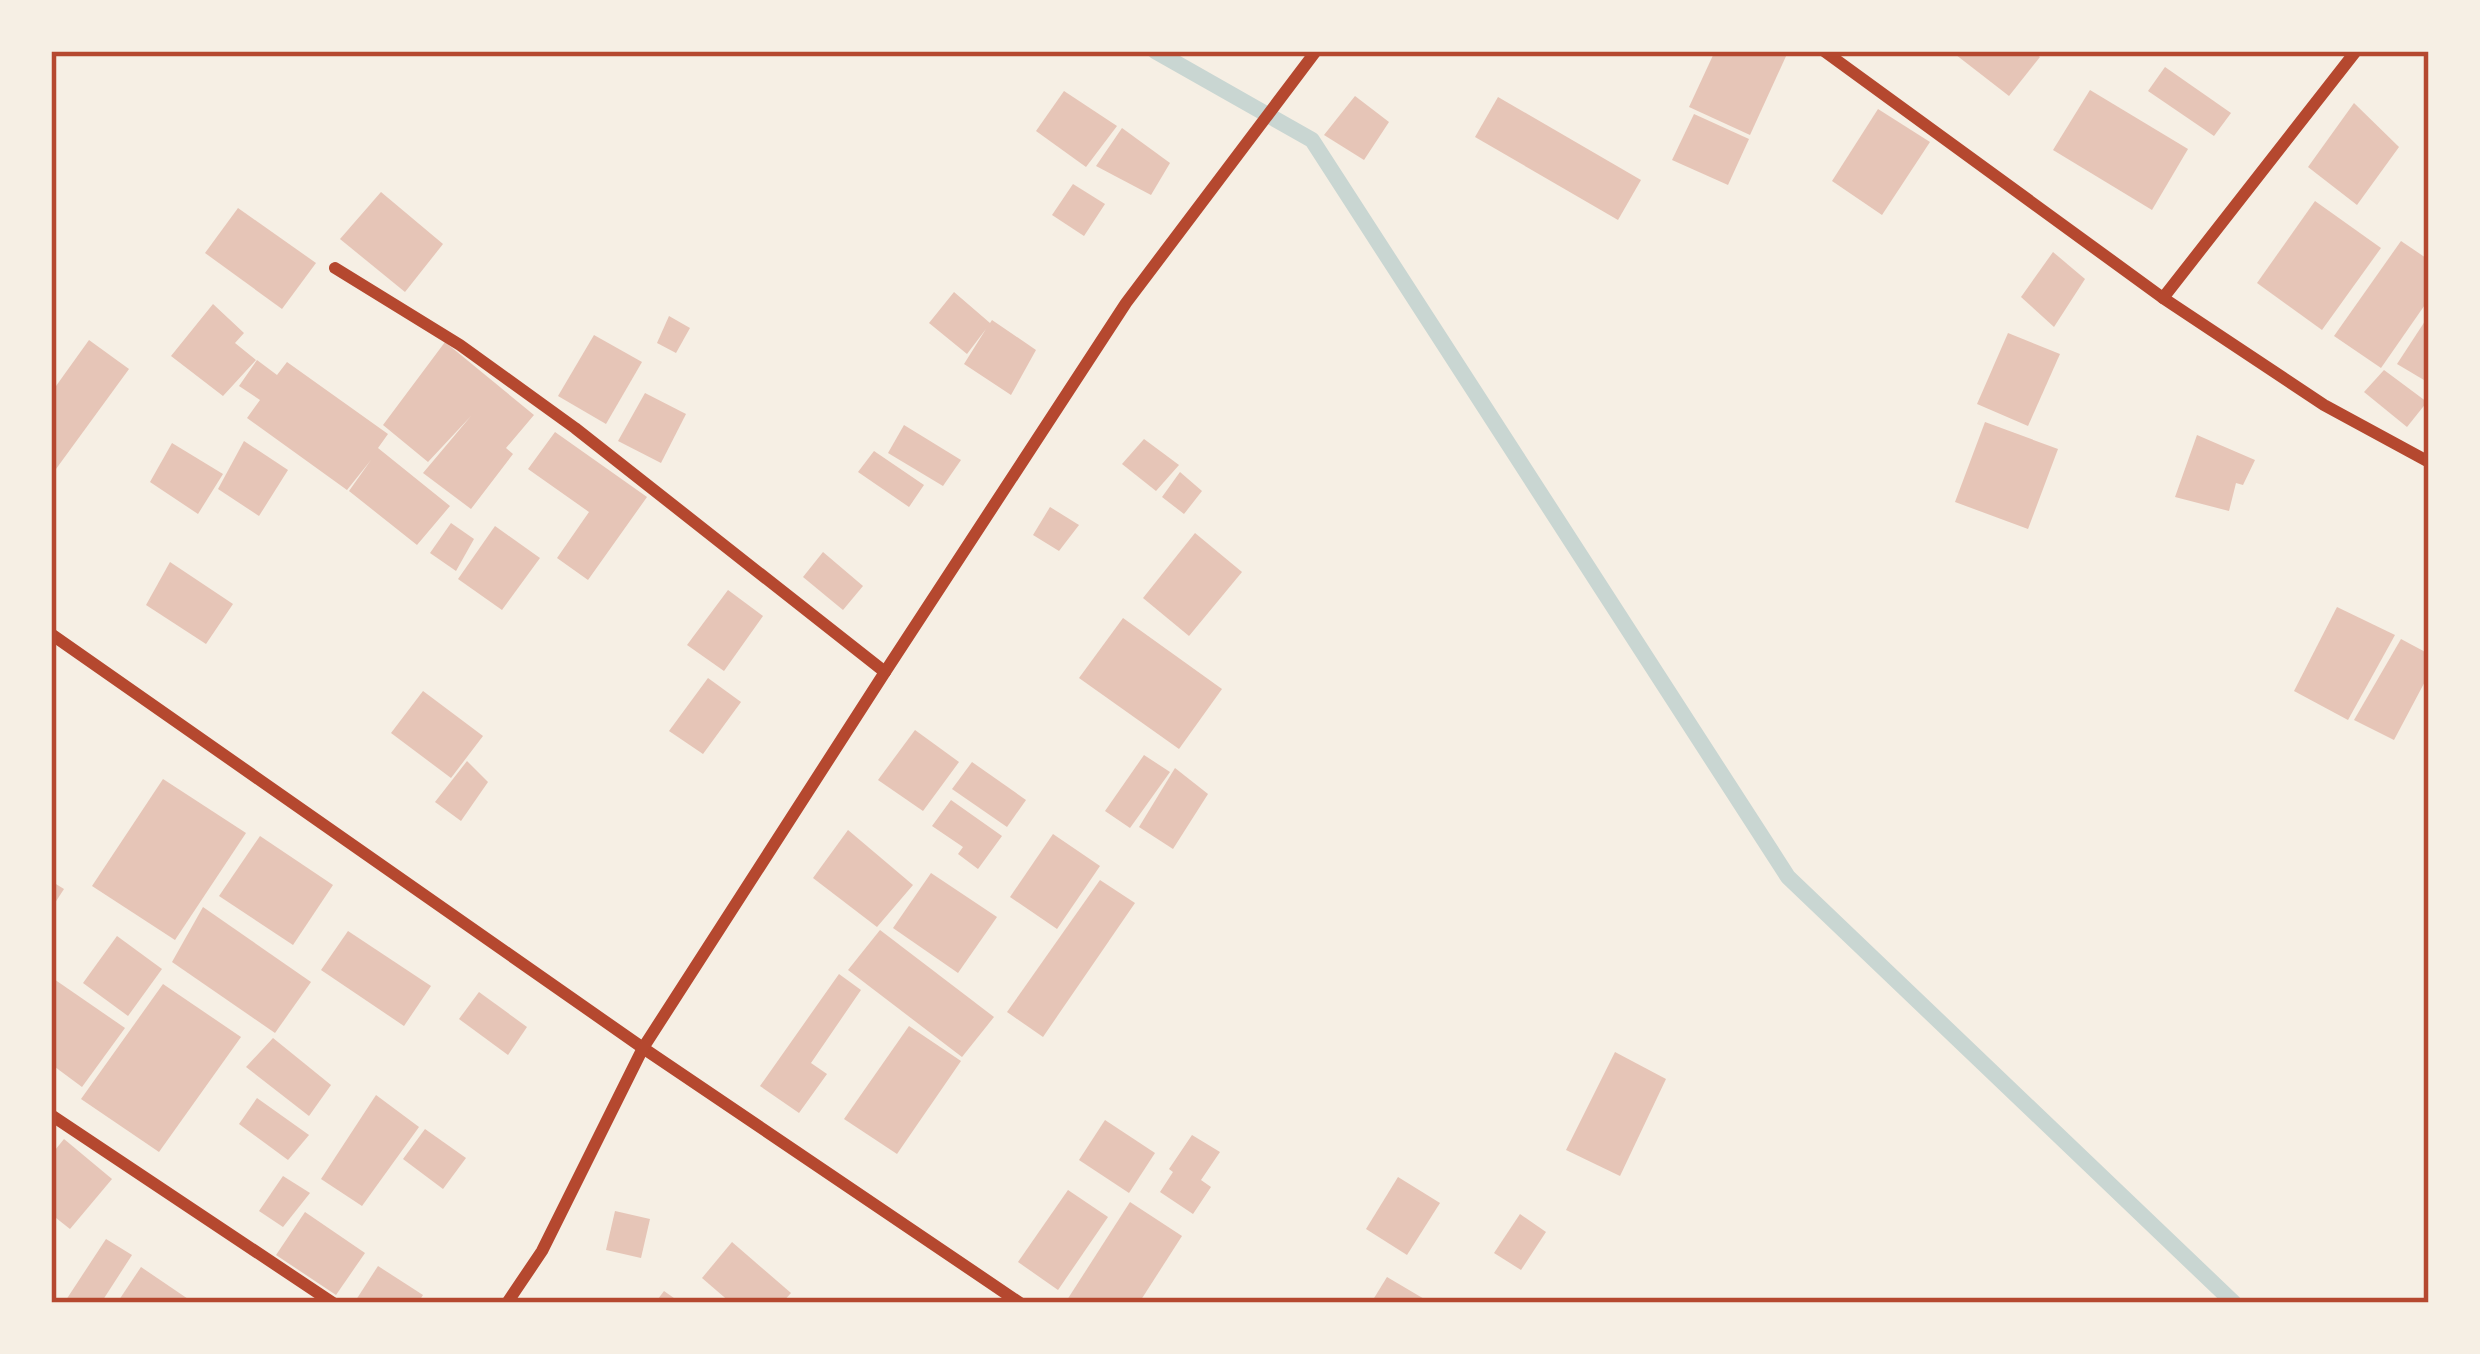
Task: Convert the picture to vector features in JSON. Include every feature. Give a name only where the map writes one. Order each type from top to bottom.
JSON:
[{"type":"street","points":[[507,1303],[542,1251],[644,1048],[885,672],[1126,303],[1316,51]]},
{"type":"street","points":[[1824,51],[2163,298],[2324,405],[2429,462]]},
{"type":"street","points":[[2163,298],[2356,51]]},
{"type":"street","points":[[335,268],[460,345],[574,428],[885,672]]},
{"type":"street","points":[[51,634],[1019,1303]]},
{"type":"street","points":[[51,1115],[333,1303]]},
{"type":"building","points":[[1715,51],[1787,54],[1750,135],[1689,107]]},
{"type":"building","points":[[1951,51],[2032,51],[2040,57],[2009,96]]},
{"type":"building","points":[[2165,67],[2231,113],[2214,136],[2148,91]]},
{"type":"building","points":[[2090,90],[2188,149],[2152,210],[2053,150]]},
{"type":"building","points":[[1064,91],[1117,126],[1086,167],[1036,131]]},
{"type":"building","points":[[1355,96],[1389,122],[1364,160],[1324,135]]},
{"type":"building","points":[[1498,97],[1641,180],[1618,220],[1475,137]]},
{"type":"building","points":[[2354,103],[2399,147],[2357,205],[2308,167]]},
{"type":"building","points":[[1878,109],[1930,142],[1882,215],[1832,181]]},
{"type":"building","points":[[1694,114],[1749,139],[1728,185],[1672,160]]},
{"type":"building","points":[[1122,128],[1170,163],[1151,195],[1096,166]]},
{"type":"building","points":[[1073,184],[1105,204],[1084,236],[1052,215]]},
{"type":"building","points":[[381,192],[443,244],[405,292],[340,239]]},
{"type":"building","points":[[2315,201],[2381,248],[2322,330],[2257,283]]},
{"type":"building","points":[[238,208],[316,263],[282,309],[205,253]]},
{"type":"building","points":[[2401,241],[2429,260],[2429,299],[2381,368],[2334,336]]},
{"type":"building","points":[[2053,252],[2085,279],[2054,327],[2021,297]]},
{"type":"building","points":[[954,292],[990,323],[1036,350],[1011,395],[964,364],[986,329],[967,354],[929,323]]},
{"type":"building","points":[[213,304],[244,333],[235,343],[256,360],[223,396],[171,356]]},
{"type":"building","points":[[2429,315],[2429,383],[2397,364]]},
{"type":"building","points":[[669,316],[690,328],[676,353],[657,343]]},
{"type":"building","points":[[2008,333],[2060,354],[2028,426],[1977,404]]},
{"type":"building","points":[[594,335],[642,362],[606,424],[558,396]]},
{"type":"building","points":[[89,340],[129,369],[56,469],[51,465],[51,393]]},
{"type":"building","points":[[445,342],[534,415],[506,448],[513,454],[471,509],[423,473],[471,416],[428,462],[383,425]]},
{"type":"building","points":[[257,360],[277,375],[287,362],[388,434],[378,448],[450,506],[417,545],[349,491],[371,460],[347,490],[247,418],[260,400],[239,386]]},
{"type":"building","points":[[2384,370],[2427,402],[2407,427],[2364,392]]},
{"type":"building","points":[[645,393],[686,414],[661,463],[618,441]]},
{"type":"building","points":[[1985,422],[2058,449],[2028,529],[1955,502]]},
{"type":"building","points":[[904,425],[961,460],[943,486],[888,453]]},
{"type":"building","points":[[555,432],[647,497],[588,580],[557,558],[589,512],[528,469]]},
{"type":"building","points":[[2197,435],[2255,460],[2243,485],[2236,483],[2229,511],[2175,497]]},
{"type":"building","points":[[1144,439],[1179,465],[1156,491],[1122,464]]},
{"type":"building","points":[[244,441],[288,470],[259,516],[218,489]]},
{"type":"building","points":[[172,443],[223,474],[198,514],[150,482]]},
{"type":"building","points":[[874,451],[924,485],[909,507],[858,472]]},
{"type":"building","points":[[1180,472],[1202,491],[1184,514],[1162,497]]},
{"type":"building","points":[[1050,507],[1079,525],[1059,551],[1033,535]]},
{"type":"building","points":[[451,523],[474,539],[456,571],[430,553]]},
{"type":"building","points":[[495,526],[540,558],[502,610],[458,579]]},
{"type":"building","points":[[1195,533],[1242,572],[1189,636],[1143,598]]},
{"type":"building","points":[[823,552],[863,586],[843,610],[803,577]]},
{"type":"building","points":[[170,562],[233,604],[206,644],[146,605]]},
{"type":"building","points":[[728,590],[763,616],[724,671],[687,645]]},
{"type":"building","points":[[2337,607],[2395,635],[2348,720],[2294,691]]},
{"type":"building","points":[[1123,618],[1222,689],[1179,749],[1079,678]]},
{"type":"building","points":[[2401,639],[2429,654],[2429,674],[2394,740],[2354,720]]},
{"type":"building","points":[[708,678],[741,702],[703,754],[669,731]]},
{"type":"building","points":[[423,691],[483,736],[451,778],[391,733]]},
{"type":"building","points":[[915,730],[959,762],[923,811],[878,780]]},
{"type":"building","points":[[1144,755],[1170,772],[1130,828],[1105,811]]},
{"type":"building","points":[[467,761],[488,782],[461,821],[435,802]]},
{"type":"building","points":[[972,762],[1026,800],[1007,827],[952,789]]},
{"type":"building","points":[[1175,768],[1208,794],[1173,849],[1139,827]]},
{"type":"building","points":[[163,779],[246,833],[175,940],[92,886]]},
{"type":"building","points":[[951,800],[1002,836],[978,869],[958,854],[963,847],[932,826]]},
{"type":"building","points":[[848,830],[913,885],[877,927],[813,878]]},
{"type":"building","points":[[1053,834],[1100,866],[1057,929],[1010,897]]},
{"type":"building","points":[[260,836],[333,885],[293,945],[219,896]]},
{"type":"building","points":[[931,873],[997,917],[958,973],[893,928]]},
{"type":"building","points":[[1100,880],[1135,903],[1043,1037],[1007,1012]]},
{"type":"building","points":[[51,881],[64,889],[51,909]]},
{"type":"building","points":[[203,907],[311,982],[275,1033],[172,962]]},
{"type":"building","points":[[880,930],[994,1017],[962,1057],[848,970]]},
{"type":"building","points":[[348,931],[431,986],[404,1026],[321,970]]},
{"type":"building","points":[[117,936],[162,969],[128,1016],[83,983]]},
{"type":"building","points":[[839,974],[861,990],[811,1063],[827,1074],[799,1113],[760,1086]]},
{"type":"building","points":[[51,977],[125,1028],[82,1087],[51,1064]]},
{"type":"building","points":[[163,984],[241,1037],[159,1152],[81,1099]]},
{"type":"building","points":[[479,992],[527,1027],[508,1055],[459,1019]]},
{"type":"building","points":[[909,1026],[961,1061],[897,1154],[844,1119]]},
{"type":"building","points":[[273,1038],[331,1085],[309,1116],[246,1067]]},
{"type":"building","points":[[1615,1052],[1666,1079],[1620,1176],[1566,1150]]},
{"type":"building","points":[[376,1095],[419,1127],[362,1206],[321,1179]]},
{"type":"building","points":[[257,1098],[309,1135],[288,1160],[239,1124]]},
{"type":"building","points":[[1105,1120],[1155,1153],[1129,1193],[1079,1160]]},
{"type":"building","points":[[425,1129],[466,1158],[443,1189],[403,1159]]},
{"type":"building","points":[[1192,1135],[1220,1152],[1201,1180],[1211,1187],[1193,1214],[1160,1192]]},
{"type":"building","points":[[64,1139],[112,1179],[70,1229],[51,1214],[51,1155]]},
{"type":"building","points":[[283,1176],[310,1193],[283,1227],[259,1211]]},
{"type":"building","points":[[1398,1177],[1440,1203],[1407,1255],[1366,1229]]},
{"type":"building","points":[[1068,1190],[1108,1217],[1058,1290],[1018,1262]]},
{"type":"building","points":[[1130,1202],[1182,1236],[1139,1303],[1067,1300]]},
{"type":"building","points":[[615,1211],[650,1219],[641,1258],[606,1250]]},
{"type":"building","points":[[305,1212],[365,1253],[336,1295],[276,1255]]},
{"type":"building","points":[[1520,1214],[1546,1232],[1521,1270],[1494,1253]]},
{"type":"building","points":[[106,1239],[132,1255],[101,1303],[64,1303]]},
{"type":"building","points":[[732,1242],[791,1293],[782,1303],[731,1303],[702,1278]]},
{"type":"building","points":[[378,1266],[423,1295],[418,1303],[354,1303]]},
{"type":"building","points":[[141,1267],[194,1303],[117,1303]]},
{"type":"building","points":[[1387,1277],[1431,1303],[1371,1303]]},
{"type":"building","points":[[664,1291],[681,1303],[655,1303]]},
{"type":"waterway","points":[[1155,51],[1312,140],[1788,877],[2234,1303]]}]
